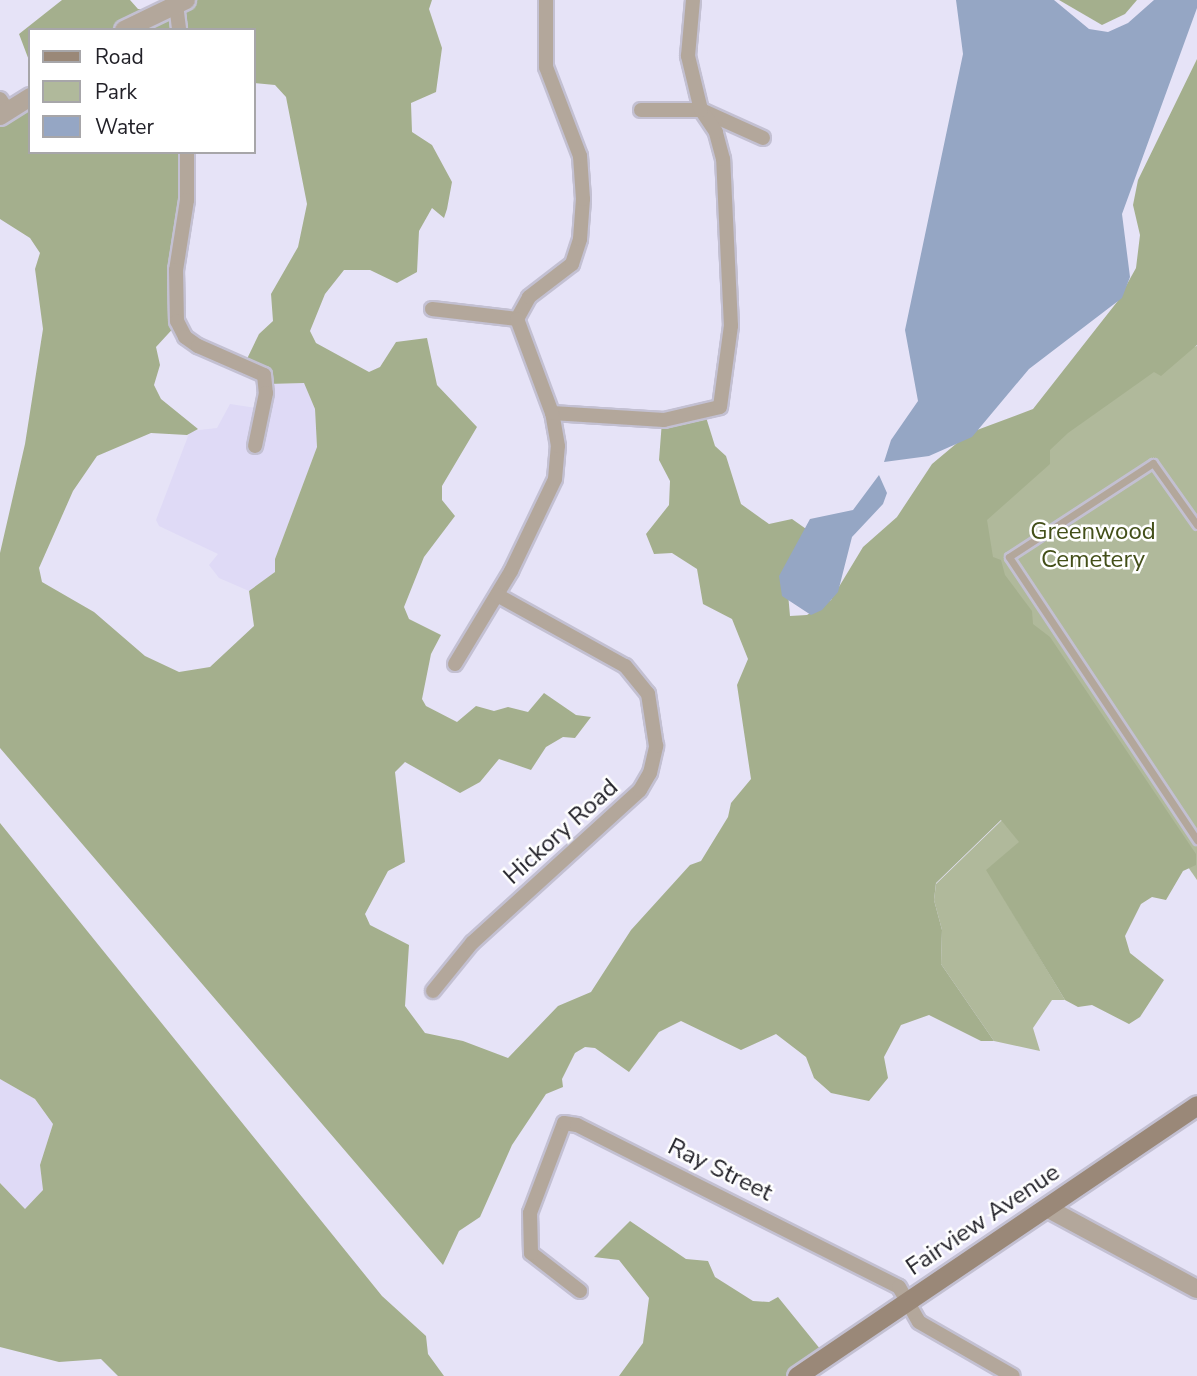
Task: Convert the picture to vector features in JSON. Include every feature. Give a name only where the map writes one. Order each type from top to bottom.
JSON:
[{"type":"main road","name":"Fairview Avenue","points":[[797,1376],[1197,1105]]},
{"type":"street","points":[[455,664],[497,594],[555,479],[558,446],[552,413],[517,319],[529,297],[572,264],[583,199],[580,156],[546,67],[546,0]]},
{"type":"street","points":[[552,413],[664,420],[720,407],[730,351],[730,265],[723,159],[716,132],[701,110],[688,56],[693,0]]},
{"type":"street","points":[[128,28],[181,2]]},
{"type":"street","points":[[179,28],[181,2]]},
{"type":"street","points":[[3,109],[28,98]]},
{"type":"street","points":[[641,110],[701,110],[763,138]]},
{"type":"street","points":[[187,154],[187,200],[176,270],[177,321],[185,337],[198,346],[264,375],[267,393],[255,446]]},
{"type":"street","points":[[432,309],[517,319]]},
{"type":"street","name":"Hickory Road","points":[[433,990],[472,943],[640,790],[650,773],[656,746],[648,694],[625,666],[497,594]]},
{"type":"street","name":"Ray Street","points":[[580,1291],[531,1253],[530,1213],[564,1123],[577,1125],[768,1218],[899,1287],[909,1300],[919,1322],[1013,1376]]},
{"type":"street","points":[[1046,1208],[1197,1289]]},
{"type":"lane","points":[[1197,525],[1153,463],[1009,556],[1197,840]]},
{"type":"shaded area","points":[[304,383],[315,409],[317,447],[275,559],[275,572],[249,591],[219,578],[209,565],[218,554],[159,526],[156,520],[190,431],[217,428],[230,404],[263,409],[268,384]]},
{"type":"shaded area","points":[[0,1079],[35,1099],[53,1124],[40,1165],[43,1190],[25,1210],[0,1183]]},
{"type":"green space","points":[[62,0],[130,0],[138,9],[167,11],[193,0],[432,0],[429,9],[442,48],[436,92],[411,103],[412,132],[432,145],[452,182],[444,218],[432,208],[419,231],[417,272],[397,283],[370,270],[344,270],[325,294],[310,331],[316,343],[369,372],[380,367],[396,342],[427,338],[437,385],[477,427],[442,486],[442,500],[455,516],[424,557],[404,607],[409,619],[441,635],[431,654],[422,699],[426,706],[457,722],[476,706],[494,711],[508,707],[528,712],[544,693],[576,715],[591,717],[575,738],[563,737],[546,747],[531,770],[499,759],[480,782],[460,793],[405,762],[395,772],[405,862],[388,871],[365,914],[370,925],[409,945],[405,1006],[425,1033],[463,1041],[508,1058],[558,1006],[591,992],[631,930],[690,865],[701,861],[728,817],[731,803],[751,779],[737,685],[748,659],[732,619],[703,604],[697,569],[672,553],[654,554],[646,534],[669,505],[670,481],[659,460],[662,421],[705,414],[715,446],[726,456],[741,504],[769,524],[792,519],[809,531],[786,571],[790,616],[807,615],[831,600],[863,547],[897,517],[932,464],[969,433],[1033,409],[1117,302],[1136,268],[1140,235],[1133,205],[1138,180],[1197,59],[1197,345],[1161,376],[1154,372],[1068,433],[1050,450],[1050,464],[987,520],[993,557],[1001,560],[1005,575],[1032,611],[1033,624],[1050,637],[1196,854],[1196,865],[1183,871],[1166,900],[1152,897],[1141,904],[1125,936],[1130,953],[1164,980],[1140,1017],[1129,1024],[1092,1005],[1078,1007],[1065,1000],[986,870],[1019,842],[1001,820],[936,883],[934,900],[942,930],[941,964],[994,1041],[981,1041],[929,1015],[901,1025],[884,1057],[888,1078],[869,1101],[831,1093],[814,1078],[806,1057],[776,1034],[741,1050],[681,1021],[659,1032],[629,1072],[595,1048],[585,1047],[575,1053],[562,1079],[563,1087],[546,1094],[512,1145],[480,1217],[459,1231],[443,1265],[0,748],[0,553],[25,444],[43,329],[35,269],[40,253],[30,238],[0,219],[0,116],[28,98],[28,154],[189,154],[179,322],[156,347],[160,365],[154,385],[161,399],[198,429],[187,435],[151,433],[97,456],[73,491],[39,568],[42,582],[94,612],[145,656],[179,672],[210,667],[254,626],[249,591],[275,572],[275,559],[317,447],[315,409],[304,383],[268,384],[245,363],[259,334],[273,321],[271,294],[298,247],[307,204],[286,97],[275,85],[256,83],[256,28],[28,28],[28,58],[19,34]]},
{"type":"green space","points":[[1059,0],[1137,0],[1125,14],[1102,25]]},
{"type":"green space","name":"Greenwood Cemetery","points":[[1197,346],[1197,880],[965,544],[1046,432],[1181,350]]},
{"type":"green space","points":[[1002,820],[1020,842],[987,870],[1065,1000],[1052,1000],[1033,1028],[1040,1051],[994,1041],[941,964],[942,930],[934,900],[936,884]]},
{"type":"green space","points":[[0,823],[382,1296],[426,1336],[428,1354],[444,1376],[118,1376],[101,1359],[59,1362],[0,1347],[0,1183],[25,1209],[43,1190],[40,1165],[53,1124],[35,1099],[0,1079]]},
{"type":"green space","points":[[630,1221],[686,1259],[708,1261],[715,1277],[753,1301],[769,1302],[778,1297],[825,1355],[798,1376],[619,1376],[643,1343],[649,1298],[619,1260],[594,1257]]},
{"type":"water","points":[[956,0],[1054,0],[1089,29],[1108,32],[1128,23],[1154,0],[1197,0],[1197,8],[1122,214],[1130,277],[1122,298],[1029,369],[972,437],[929,456],[884,462],[891,440],[918,401],[905,330],[963,54]]},
{"type":"water","points":[[879,475],[887,493],[883,504],[852,537],[838,592],[822,610],[811,615],[782,596],[779,576],[810,519],[853,510]]}]
